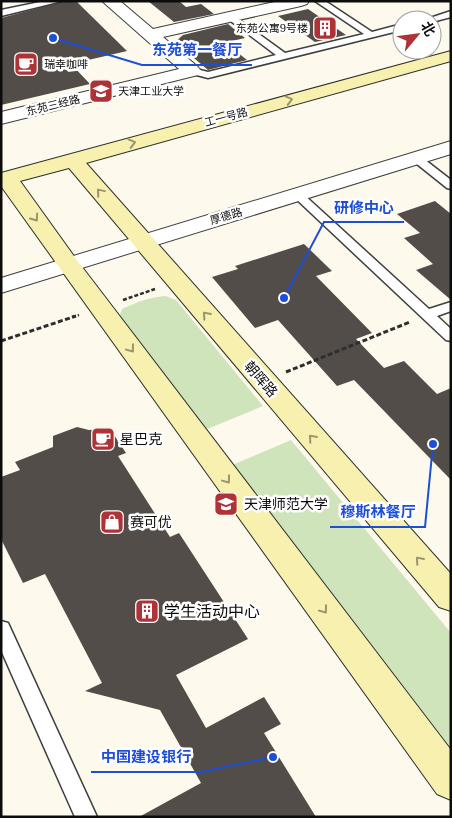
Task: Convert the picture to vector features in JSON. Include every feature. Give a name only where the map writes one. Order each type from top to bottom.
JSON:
[{"type":"street","points":[[110,1],[192,71]]},
{"type":"street","points":[[150,35],[301,1]]},
{"type":"street","name":"工一号路","points":[[116,130],[392,56]]},
{"type":"street","name":"工一号路","points":[[3,174],[75,150],[451,56]]},
{"type":"street","name":"东苑三经路","points":[[1,118],[192,71]]},
{"type":"street","name":"厚德路","points":[[1,286],[141,241],[298,195],[451,147]]},
{"type":"street","name":"朝晖路","points":[[75,150],[141,241],[451,597]]},
{"type":"street","points":[[3,174],[451,781]]},
{"type":"lane","points":[[1,13],[58,1]]},
{"type":"lane","points":[[319,1],[370,34]]},
{"type":"lane","points":[[231,17],[283,56]]},
{"type":"lane","points":[[192,71],[208,74],[392,28]]},
{"type":"lane","points":[[416,158],[451,186]]},
{"type":"lane","points":[[298,195],[451,337]]},
{"type":"lane","points":[[427,315],[451,306]]},
{"type":"lane","points":[[1,629],[86,817]]},
{"type":"path","points":[[263,382],[427,315]]},
{"type":"green space","points":[[166,296],[176,300],[263,406],[200,432],[118,320],[122,309],[154,297]]},
{"type":"green space","points":[[291,440],[451,633],[451,763],[230,466]]},
{"type":"building","points":[[64,1],[76,1],[127,51],[71,64],[90,84],[1,105],[1,18]]},
{"type":"building","points":[[148,1],[179,1],[186,7],[201,4],[214,14],[174,22]]},
{"type":"building","name":"东苑公寓9号楼","points":[[308,9],[346,35],[315,42],[278,16]]},
{"type":"building","points":[[228,24],[245,38],[232,41],[239,46],[232,48],[247,60],[208,70],[175,42],[183,35]]},
{"type":"building","points":[[435,201],[451,214],[451,300],[416,270],[433,264],[404,238],[420,233],[397,214]]},
{"type":"building","points":[[304,244],[332,271],[316,276],[372,333],[356,339],[384,368],[404,361],[437,394],[451,388],[451,480],[354,380],[337,386],[278,320],[255,328],[212,277],[238,269],[235,266]]},
{"type":"building","name":"学生活动中心","points":[[77,427],[89,430],[104,429],[114,435],[126,453],[118,456],[170,537],[179,533],[248,639],[176,675],[206,728],[264,697],[281,724],[264,733],[316,817],[139,817],[201,783],[160,710],[85,691],[102,683],[45,574],[23,583],[1,539],[1,477],[20,470],[15,462],[53,447],[53,436]]},
{"type":"place","name":"东苑公寓9号楼","points":[[325,28]]},
{"type":"place","name":"东苑第一餐厅","points":[[53,38]]},
{"type":"place","name":"瑞幸咖啡","points":[[26,64]]},
{"type":"place","name":"天津工业大学","points":[[101,91]]},
{"type":"place","name":"研修中心","points":[[284,298]]},
{"type":"place","name":"星巴克","points":[[103,439]]},
{"type":"place","name":"穆斯林餐厅","points":[[433,444]]},
{"type":"place","name":"天津师范大学","points":[[226,504]]},
{"type":"place","name":"赛可优","points":[[112,522]]},
{"type":"place","name":"学生活动中心","points":[[147,611]]},
{"type":"place","name":"中国建设银行","points":[[273,757]]}]
